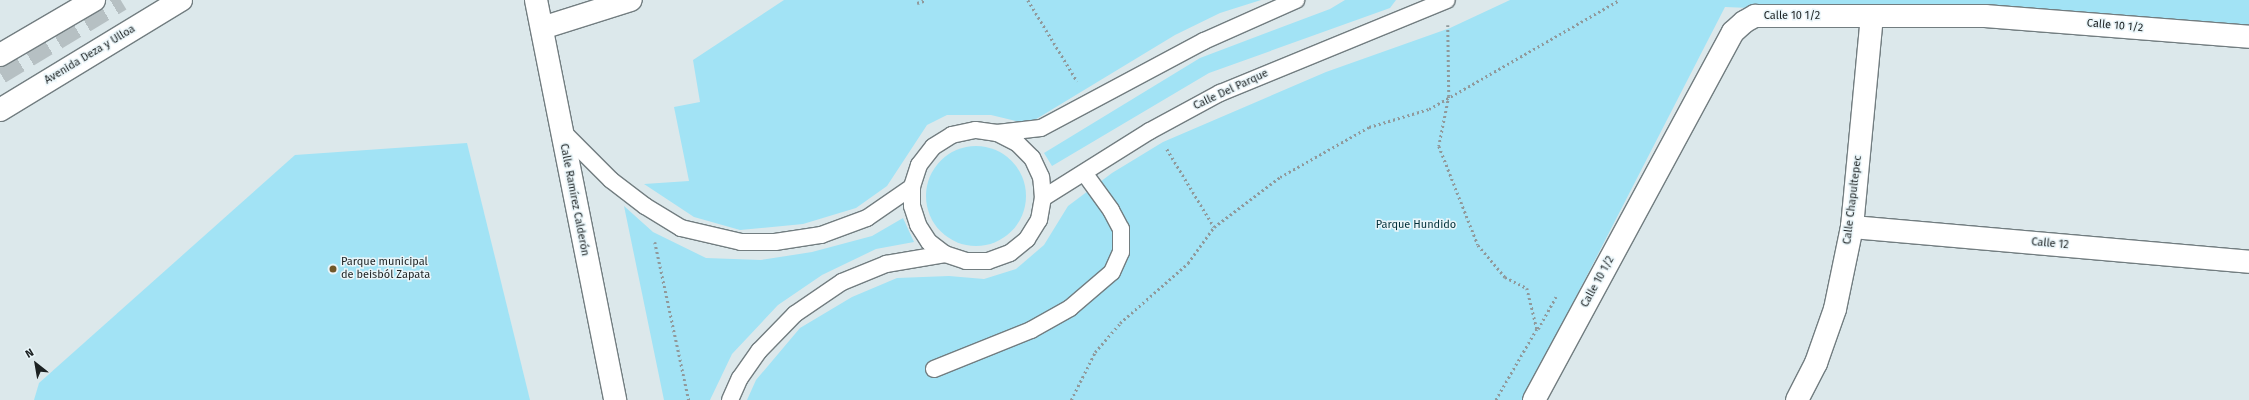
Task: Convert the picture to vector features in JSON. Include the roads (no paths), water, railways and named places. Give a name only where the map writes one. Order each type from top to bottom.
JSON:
[{"type":"street","points":[[0,55],[94,0]]},
{"type":"street","name":"Avenida Deza y Ulloa","points":[[0,110],[180,0]]},
{"type":"street","name":"Calle Ramírez Calderón","points":[[536,0],[614,400]]},
{"type":"street","points":[[542,28],[631,0]]},
{"type":"street","name":"Calle 10 1/2","points":[[1534,400],[1733,32],[1755,16],[1985,16],[2249,37]]},
{"type":"street","name":"Calle Chapultepec","points":[[1797,400],[1816,363],[1835,308],[1852,227],[1872,17]]},
{"type":"street","name":"Calle 12","points":[[1852,227],[2249,262]]},
{"type":"lane","points":[[998,133],[1017,142],[1032,158],[1041,177],[1043,198],[1039,220],[1027,239],[1010,253],[988,261],[966,261],[945,254],[929,242],[918,225],[912,206],[912,187],[919,165],[928,153],[952,135],[975,130],[998,133],[1042,128],[1204,41],[1296,0]]},
{"type":"lane","name":"Calle Del Parque","points":[[1043,198],[1085,174],[1150,131],[1220,93],[1428,4],[1447,0]]},
{"type":"lane","points":[[560,128],[611,180],[646,206],[681,228],[741,242],[775,242],[821,235],[866,218],[912,187]]},
{"type":"lane","points":[[934,369],[1031,330],[1070,308],[1112,272],[1122,252],[1121,229],[1111,210],[1085,174]]},
{"type":"lane","points":[[730,400],[740,378],[759,351],[795,314],[842,282],[886,264],[945,254]]},
{"type":"tunnel","points":[[0,73],[121,0]]},
{"type":"place","name":"Parque municipal de beisból Zapata","points":[[333,269]]},
{"type":"park label","name":"Parque Hundido","points":[[1416,225]]}]
